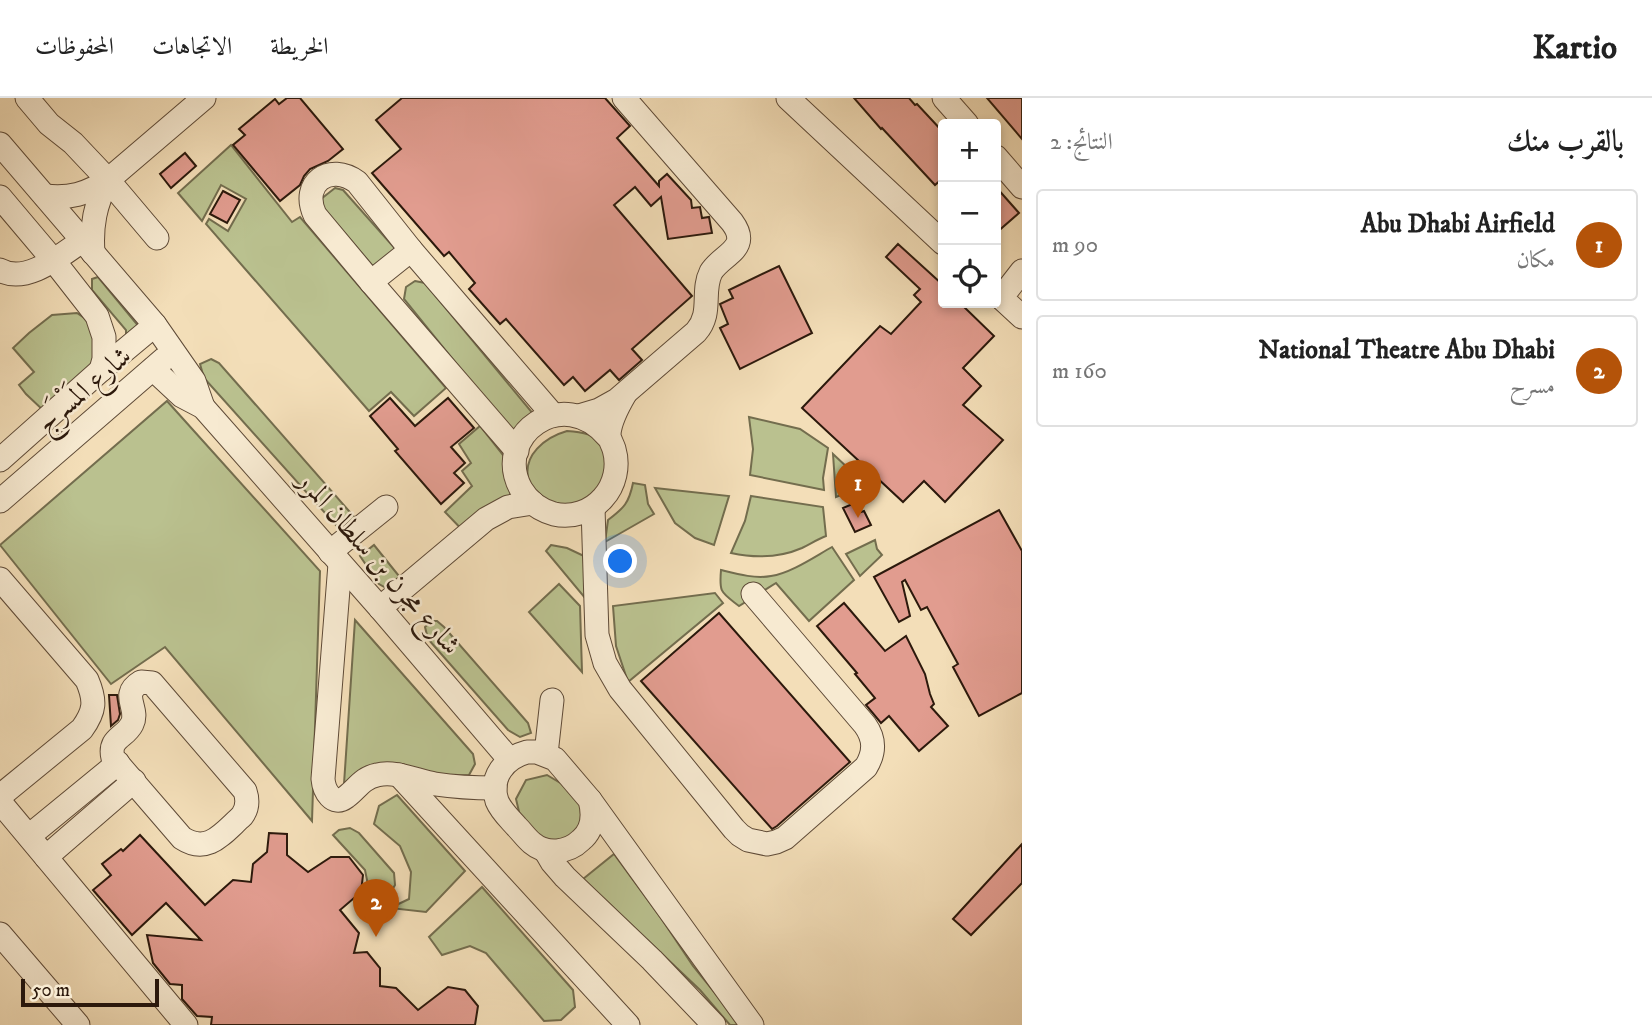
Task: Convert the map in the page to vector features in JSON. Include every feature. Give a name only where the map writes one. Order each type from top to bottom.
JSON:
[{"type":"street","points":[[27,98],[49,124],[74,143],[157,238]]},
{"type":"street","points":[[45,196],[72,197],[108,180],[204,98]]},
{"type":"street","points":[[579,416],[599,410],[626,393],[702,326],[707,284],[711,273],[738,244],[736,228],[732,222],[624,98]]},
{"type":"street","points":[[788,98],[938,238]]},
{"type":"street","points":[[944,98],[963,119]]},
{"type":"street","name":"شارع مجرن بن سلطان المرر","points":[[0,144],[155,325],[194,381],[203,407]]},
{"type":"street","points":[[1001,163],[1022,187]]},
{"type":"street","points":[[517,451],[315,215],[310,196],[320,179],[339,173],[357,182],[411,250],[553,415]]},
{"type":"street","points":[[0,270],[6,274],[24,274],[88,247],[92,238],[96,207],[108,180]]},
{"type":"street","points":[[0,197],[97,316],[104,337],[101,370]]},
{"type":"street","points":[[371,282],[411,250]]},
{"type":"street","points":[[1001,292],[1022,271]]},
{"type":"street","points":[[1001,298],[1022,317]]},
{"type":"street","name":"شارع المَسْرَج","points":[[5,455],[155,325]]},
{"type":"street","name":"شارع المَسْرَج","points":[[0,501],[174,350]]},
{"type":"street","name":"شارع مجرن بن سلطان المرر","points":[[153,369],[183,396],[203,407],[509,760]]},
{"type":"street","points":[[608,437],[613,418],[626,393]]},
{"type":"street","points":[[553,415],[579,416],[590,420],[608,437],[614,447],[616,470],[612,485],[604,498],[593,508],[581,513],[555,514],[533,503],[523,491],[516,477],[517,451],[521,441],[534,425],[553,415]]},
{"type":"street","points":[[5,455],[15,471],[29,476]]},
{"type":"street","points":[[486,519],[516,477]]},
{"type":"street","points":[[380,608],[486,519],[508,507],[533,503]]},
{"type":"street","points":[[386,507],[335,558],[323,786],[331,798],[338,800],[345,799],[366,779],[388,774],[456,786],[495,788]]},
{"type":"street","points":[[593,508],[595,620],[603,656],[612,676],[734,829],[748,840],[767,844],[785,838],[866,767],[871,759],[873,741],[865,725],[753,594]]},
{"type":"street","points":[[568,515],[594,554]]},
{"type":"street","points":[[0,579],[87,680],[94,706],[90,719],[82,729],[0,796]]},
{"type":"street","points":[[141,682],[152,683],[244,791],[247,807],[242,816],[212,842],[196,844],[182,838],[118,763],[112,754],[113,746],[133,721],[130,698],[132,689],[141,682]]},
{"type":"street","points":[[546,754],[552,700]]},
{"type":"street","points":[[590,800],[591,826],[581,841],[565,850],[545,850],[533,844],[502,811],[495,788],[499,772],[509,760],[527,752],[546,754],[555,759],[590,800],[752,1025]]},
{"type":"street","points":[[29,836],[118,763]]},
{"type":"street","points":[[399,775],[628,1025]]},
{"type":"street","points":[[46,857],[134,781]]},
{"type":"street","points":[[0,802],[186,1025]]},
{"type":"street","points":[[545,850],[565,877],[652,960],[714,1025]]},
{"type":"street","points":[[0,934],[78,1025]]},
{"type":"green space","points":[[231,145],[292,222],[300,217],[446,388],[414,416],[391,392],[369,411],[206,224],[209,219],[228,231],[246,199],[221,185],[202,221],[178,193]]},
{"type":"green space","points":[[335,188],[343,190],[399,253],[376,270],[322,206],[321,199]]},
{"type":"green space","points":[[98,277],[145,334],[126,337],[126,330],[92,290],[92,279]]},
{"type":"green space","points":[[415,281],[425,283],[539,421],[518,440],[404,299],[406,287]]},
{"type":"green space","points":[[77,313],[102,330],[108,359],[46,413],[19,385],[34,372],[13,348],[52,315]]},
{"type":"green space","points":[[211,359],[219,363],[356,519],[343,533],[204,378],[200,364]]},
{"type":"green space","points":[[167,401],[320,571],[312,821],[165,647],[111,684],[0,545]]},
{"type":"green space","points":[[749,417],[800,429],[828,448],[823,478],[824,490],[750,475],[753,449]]},
{"type":"green space","points":[[480,426],[510,464],[511,501],[472,540],[445,512],[472,486],[462,471],[471,463],[459,444]]},
{"type":"green space","points":[[567,431],[599,440],[607,454],[614,486],[557,515],[533,490],[527,472],[537,449],[551,438]]},
{"type":"green space","points":[[833,454],[866,485],[836,497]]},
{"type":"green space","points":[[633,483],[645,485],[648,504],[654,514],[605,542],[608,520],[625,504]]},
{"type":"green space","points":[[655,488],[729,496],[714,545],[695,538],[675,523]]},
{"type":"green space","points":[[751,496],[823,507],[826,536],[784,554],[749,556],[731,553],[745,521]]},
{"type":"green space","points":[[875,540],[882,555],[860,576],[846,554]]},
{"type":"green space","points":[[374,545],[407,586],[395,593],[379,584],[360,556]]},
{"type":"green space","points":[[551,545],[567,548],[586,557],[590,604],[546,551]]},
{"type":"green space","points":[[832,547],[854,580],[809,621],[776,583],[739,606],[725,595],[721,588],[721,570],[752,576],[771,576],[794,568]]},
{"type":"green space","points":[[559,584],[580,606],[582,672],[529,612]]},
{"type":"green space","points":[[715,593],[723,603],[628,682],[616,646],[613,606]]},
{"type":"green space","points":[[355,620],[473,754],[475,764],[469,775],[344,784]]},
{"type":"green space","points":[[431,621],[437,621],[444,627],[528,723],[531,733],[520,737],[508,730],[428,639],[425,627]]},
{"type":"green space","points":[[547,775],[562,784],[582,806],[579,842],[544,844],[520,816],[516,799],[526,780]]},
{"type":"green space","points":[[397,795],[465,871],[426,912],[390,908],[409,899],[411,872],[400,846],[374,824],[379,806]]},
{"type":"green space","points":[[350,828],[359,833],[394,873],[395,885],[391,892],[375,894],[369,890],[365,870],[333,835],[339,830]]},
{"type":"green space","points":[[614,854],[693,966],[741,1025],[730,1025],[700,990],[583,879]]},
{"type":"green space","points":[[482,887],[573,990],[575,1007],[561,1020],[544,1021],[486,953],[470,946],[442,955],[429,937]]},
{"type":"building","points":[[287,98],[300,98],[343,149],[328,161],[310,169],[300,185],[280,201],[233,145],[245,135],[239,129],[275,99],[279,104]]},
{"type":"building","points":[[402,98],[605,98],[630,126],[617,138],[659,186],[659,181],[667,174],[691,200],[692,208],[700,207],[702,218],[709,217],[712,233],[668,239],[661,197],[651,206],[635,187],[614,205],[692,296],[632,349],[642,360],[619,380],[610,370],[585,391],[573,377],[564,385],[506,319],[500,324],[469,289],[475,283],[449,252],[444,256],[372,173],[401,149],[376,120]]},
{"type":"building","points":[[854,98],[909,98],[917,104],[938,127],[938,182],[935,185]]},
{"type":"building","points":[[987,98],[1022,98],[1022,139]]},
{"type":"building","points":[[185,153],[196,166],[171,188],[160,174]]},
{"type":"building","points":[[223,191],[240,200],[227,223],[210,214]]},
{"type":"building","points":[[1001,193],[1019,213],[1001,229]]},
{"type":"building","points":[[898,244],[938,280],[938,308],[965,308],[994,336],[963,368],[981,386],[963,405],[1003,440],[945,502],[924,481],[903,502],[802,408],[880,326],[891,334],[921,302],[914,295],[920,289],[886,257]]},
{"type":"building","points":[[779,266],[812,333],[740,369],[720,328],[728,324],[720,304],[733,298],[729,290]]},
{"type":"building","points":[[390,398],[415,426],[448,398],[474,428],[451,447],[465,463],[454,473],[464,483],[441,504],[395,451],[398,449],[370,416]]},
{"type":"building","points":[[857,502],[871,525],[855,532],[843,508]]},
{"type":"building","points":[[999,510],[1022,551],[1022,693],[979,716],[953,667],[958,664],[927,607],[921,610],[905,580],[902,582],[910,616],[899,622],[874,577]]},
{"type":"building","points":[[844,603],[885,651],[906,636],[925,674],[934,704],[931,707],[948,726],[919,751],[889,716],[881,723],[866,705],[875,698],[817,626]]},
{"type":"building","points":[[719,613],[850,762],[772,829],[641,681]]},
{"type":"building","points":[[109,695],[117,695],[120,714],[111,726]]},
{"type":"building","points":[[269,833],[287,834],[287,855],[308,872],[331,857],[349,857],[363,875],[361,892],[340,910],[359,933],[354,953],[367,952],[380,968],[380,986],[396,988],[418,1010],[448,987],[465,990],[478,1006],[475,1025],[211,1025],[212,1017],[197,1016],[182,999],[182,985],[170,984],[153,963],[147,935],[201,940],[166,903],[132,935],[93,890],[111,875],[102,864],[121,849],[123,851],[140,835],[205,905],[233,880],[251,882],[253,864],[267,852]]},
{"type":"building","points":[[1022,844],[1022,883],[971,935],[953,919]]},
{"type":"place","name":"Abu Dhabi Airfield","points":[[858,518]]},
{"type":"place","name":"National Theatre Abu Dhabi","points":[[376,937]]}]
